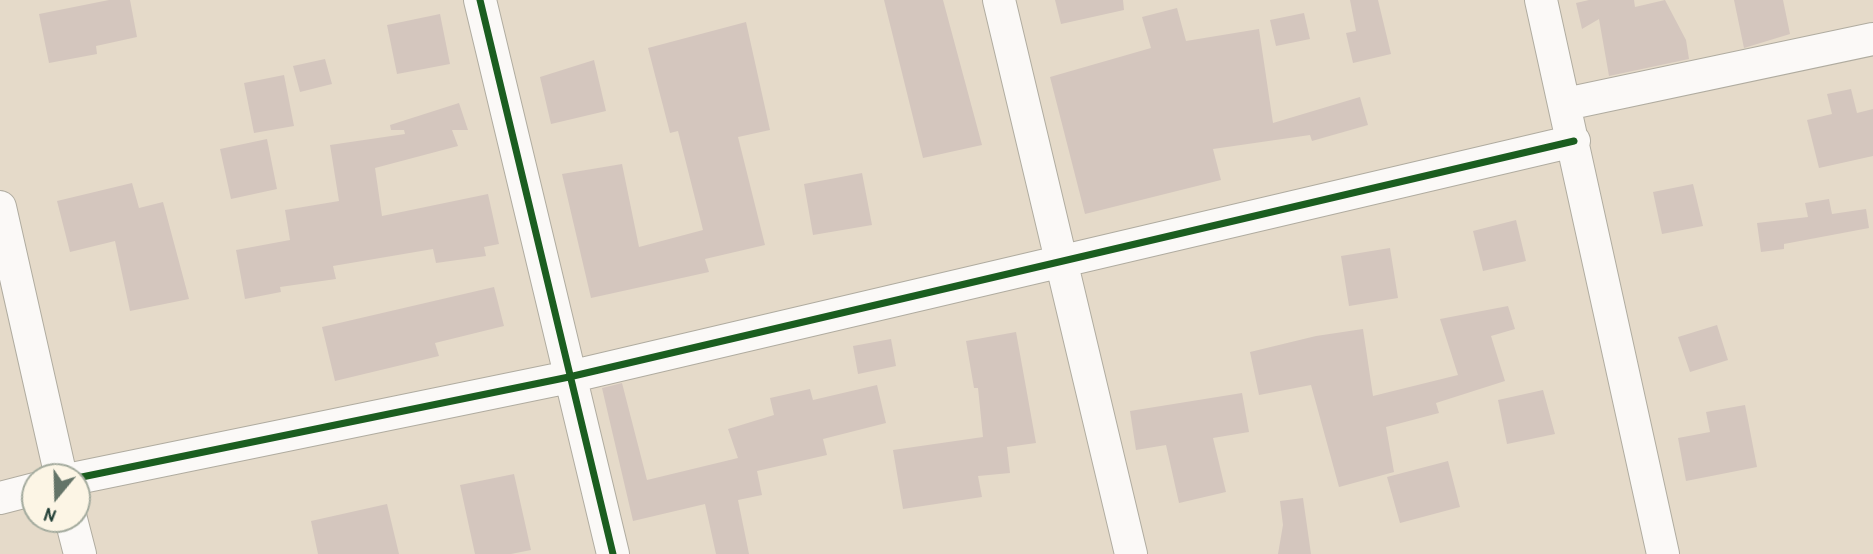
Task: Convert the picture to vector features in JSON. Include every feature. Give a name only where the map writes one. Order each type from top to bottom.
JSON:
[{"type":"street","points":[[480,0],[613,554]]},
{"type":"street","points":[[999,0],[1131,554]]},
{"type":"street","points":[[1541,0],[1663,554]]},
{"type":"street","points":[[1566,104],[1873,39]]},
{"type":"street","points":[[91,475],[569,377],[1574,141]]},
{"type":"street","points":[[0,207],[58,463]]},
{"type":"street","points":[[0,498],[21,493]]},
{"type":"street","points":[[75,533],[80,554]]},
{"type":"building","points":[[109,0],[130,0],[137,37],[96,46],[97,54],[49,63],[39,14]]},
{"type":"building","points":[[884,0],[943,0],[982,145],[923,158]]},
{"type":"building","points":[[1055,0],[1123,0],[1124,10],[1061,24]]},
{"type":"building","points":[[1350,0],[1378,0],[1391,54],[1353,63],[1346,33],[1356,31]]},
{"type":"building","points":[[1589,0],[1634,0],[1635,7],[1665,0],[1686,40],[1689,59],[1609,76],[1599,19],[1582,29],[1576,3]]},
{"type":"building","points":[[1734,0],[1783,0],[1790,34],[1744,48]]},
{"type":"building","points":[[1177,8],[1186,41],[1259,29],[1273,123],[1360,97],[1368,125],[1312,141],[1310,135],[1213,149],[1221,180],[1085,214],[1050,77],[1151,48],[1142,17]]},
{"type":"building","points":[[1304,13],[1310,39],[1276,46],[1270,20]]},
{"type":"building","points":[[440,14],[450,64],[397,74],[387,25]]},
{"type":"building","points":[[746,22],[770,130],[738,137],[765,245],[705,259],[709,272],[591,298],[562,174],[622,164],[639,247],[703,230],[678,131],[670,133],[648,48]]},
{"type":"building","points":[[325,59],[332,84],[300,92],[293,66]]},
{"type":"building","points":[[594,60],[606,111],[551,124],[540,77]]},
{"type":"building","points":[[284,75],[294,126],[254,133],[244,83]]},
{"type":"building","points":[[1851,89],[1857,113],[1873,109],[1873,156],[1819,168],[1807,120],[1832,114],[1827,94]]},
{"type":"building","points":[[459,103],[468,130],[452,130],[458,146],[375,168],[382,216],[488,194],[499,244],[484,247],[486,256],[436,263],[433,249],[333,266],[336,279],[280,287],[281,292],[245,299],[236,250],[290,240],[285,210],[339,201],[330,145],[405,134],[404,130],[391,130],[390,125]]},
{"type":"building","points":[[267,139],[277,189],[231,199],[220,149]]},
{"type":"building","points":[[862,173],[872,225],[813,235],[804,184]]},
{"type":"building","points":[[132,183],[139,208],[163,202],[189,299],[130,311],[115,241],[70,252],[57,201]]},
{"type":"building","points":[[1693,184],[1703,226],[1662,234],[1653,192]]},
{"type":"building","points":[[1829,199],[1832,214],[1866,209],[1869,228],[1784,244],[1784,249],[1761,252],[1757,223],[1808,217],[1805,203]]},
{"type":"building","points":[[1516,220],[1526,261],[1483,271],[1473,231]]},
{"type":"building","points":[[1390,248],[1398,298],[1349,306],[1341,256]]},
{"type":"building","points":[[494,287],[504,326],[435,343],[439,356],[335,381],[322,327]]},
{"type":"building","points":[[1508,306],[1515,329],[1491,336],[1505,381],[1436,403],[1439,413],[1386,427],[1394,472],[1339,487],[1311,385],[1259,395],[1250,352],[1316,336],[1363,329],[1373,396],[1458,375],[1440,319]]},
{"type":"building","points":[[1717,325],[1728,360],[1690,372],[1678,337]]},
{"type":"building","points":[[1016,332],[1036,443],[1007,447],[1010,473],[978,476],[982,497],[903,509],[893,450],[983,437],[978,388],[974,388],[966,341]]},
{"type":"building","points":[[891,339],[896,366],[858,374],[853,346]]},
{"type":"building","points":[[622,383],[647,480],[738,458],[728,429],[774,415],[770,398],[810,389],[813,400],[877,385],[886,423],[823,439],[827,455],[757,471],[762,495],[738,500],[749,554],[716,554],[705,504],[633,521],[602,388]]},
{"type":"building","points":[[1543,390],[1555,434],[1507,444],[1498,400]]},
{"type":"building","points":[[1242,393],[1249,432],[1213,438],[1226,492],[1179,503],[1166,445],[1136,450],[1130,411]]},
{"type":"building","points":[[1745,405],[1757,467],[1686,481],[1678,438],[1710,432],[1706,412]]},
{"type":"building","points":[[1448,461],[1460,507],[1400,523],[1387,477]]},
{"type":"building","points":[[514,474],[531,550],[511,554],[475,554],[460,485]]},
{"type":"building","points":[[1303,498],[1311,554],[1278,554],[1283,525],[1280,501]]},
{"type":"building","points":[[387,504],[399,554],[318,554],[311,521]]},
{"type":"cycle path","points":[[480,0],[613,554]]},
{"type":"cycle path","points":[[91,475],[569,377],[1574,141]]}]
